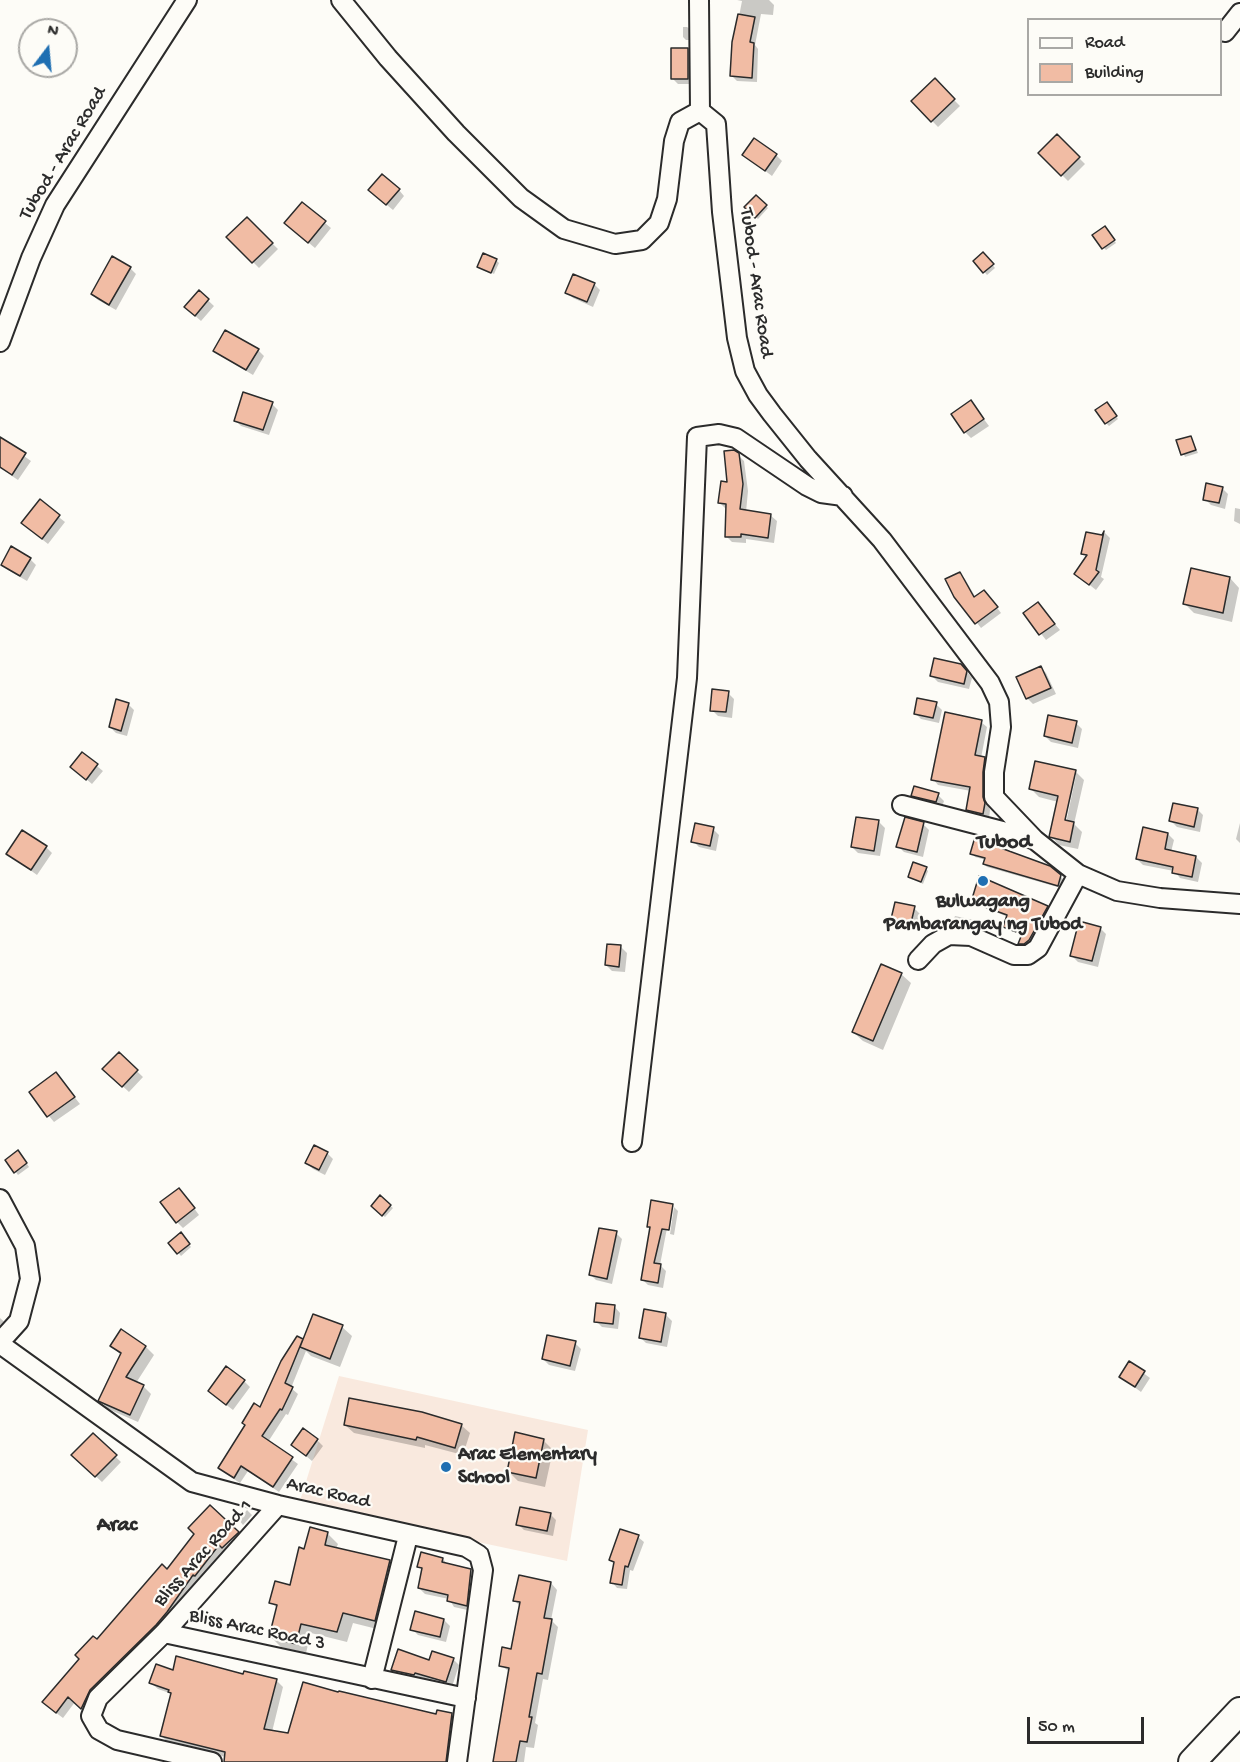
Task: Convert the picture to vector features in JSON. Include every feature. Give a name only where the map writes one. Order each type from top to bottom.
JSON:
[{"type":"main road","points":[[1192,1762],[1240,1711]]},
{"type":"street","name":"Tubod - Arac Road","points":[[0,342],[31,258],[55,205],[187,0]]},
{"type":"street","points":[[341,0],[388,58],[456,133],[521,198],[564,229],[615,244],[642,240],[659,223],[668,199],[674,141],[680,122],[700,111],[699,0]]},
{"type":"street","points":[[1226,32],[1240,13]]},
{"type":"street","name":"Tubod - Arac Road","points":[[700,111],[716,124],[722,212],[737,338],[745,371],[772,414],[808,459],[882,540],[990,683],[999,702],[1001,727],[994,772],[994,797],[1035,840],[1078,873],[1117,891],[1160,898],[1240,904]]},
{"type":"street","points":[[632,1142],[662,906],[687,678],[697,437],[719,434],[736,438],[807,486],[821,493],[843,496]]},
{"type":"street","points":[[902,805],[1035,840]]},
{"type":"street","points":[[918,960],[933,944],[949,935],[971,936],[1014,955],[1028,956],[1038,948],[1078,873]]},
{"type":"street","points":[[0,1199],[25,1246],[30,1279],[19,1321],[0,1343]]},
{"type":"street","name":"Arac Road","points":[[0,1343],[192,1482],[408,1536],[466,1547],[479,1555],[483,1570],[458,1762]]},
{"type":"street","name":"Bliss Arac Road 1","points":[[164,1633],[278,1505]]},
{"type":"street","points":[[372,1679],[408,1536]]},
{"type":"street","name":"Bliss Arac Road 3","points":[[212,1762],[117,1740],[99,1730],[91,1716],[98,1698],[164,1633],[466,1698]]},
{"type":"shaded area","name":"Arac Elementary School","points":[[339,1376],[588,1430],[567,1561],[299,1504]]},
{"type":"building","points":[[738,14],[755,17],[750,42],[754,43],[752,78],[730,76],[732,42]]},
{"type":"building","points":[[671,48],[688,48],[688,79],[671,79]]},
{"type":"building","points":[[935,78],[955,99],[931,122],[911,101]]},
{"type":"building","points":[[1057,134],[1080,157],[1061,176],[1038,153]]},
{"type":"building","points":[[754,138],[777,154],[765,171],[742,155]]},
{"type":"building","points":[[382,174],[400,189],[386,205],[368,190]]},
{"type":"building","points":[[756,195],[767,205],[755,218],[744,207]]},
{"type":"building","points":[[302,202],[326,221],[308,243],[284,223]]},
{"type":"building","points":[[247,217],[273,243],[252,263],[226,237]]},
{"type":"building","points":[[1105,226],[1115,240],[1102,249],[1092,235]]},
{"type":"building","points":[[983,252],[994,264],[983,273],[973,261]]},
{"type":"building","points":[[483,253],[497,259],[491,273],[477,267]]},
{"type":"building","points":[[112,256],[131,267],[109,305],[91,294]]},
{"type":"building","points":[[573,274],[595,283],[587,302],[565,293]]},
{"type":"building","points":[[199,290],[209,299],[195,316],[184,307]]},
{"type":"building","points":[[225,330],[259,349],[246,370],[213,351]]},
{"type":"building","points":[[243,392],[273,402],[263,430],[234,421]]},
{"type":"building","points":[[971,400],[984,419],[964,433],[951,414]]},
{"type":"building","points":[[1107,402],[1117,416],[1105,424],[1095,410]]},
{"type":"building","points":[[1191,436],[1196,450],[1181,455],[1176,440]]},
{"type":"building","points":[[0,437],[26,453],[12,475],[0,467]]},
{"type":"building","points":[[734,450],[739,453],[743,484],[740,509],[771,514],[768,538],[741,534],[741,537],[725,537],[726,504],[718,503],[721,481],[727,482],[724,451]]},
{"type":"building","points":[[1206,483],[1223,487],[1219,503],[1203,500]]},
{"type":"building","points":[[40,499],[60,515],[42,539],[21,523]]},
{"type":"building","points":[[1104,531],[1096,570],[1099,572],[1089,585],[1074,574],[1087,555],[1081,554],[1086,532],[1102,535]]},
{"type":"building","points":[[11,546],[31,558],[20,576],[1,565]]},
{"type":"building","points":[[1191,568],[1230,577],[1223,613],[1183,604]]},
{"type":"building","points":[[960,572],[974,597],[984,590],[998,607],[975,624],[954,597],[945,579]]},
{"type":"building","points":[[1038,602],[1055,624],[1039,635],[1023,613]]},
{"type":"building","points":[[934,658],[961,664],[967,671],[964,684],[930,676]]},
{"type":"building","points":[[1041,666],[1051,688],[1026,699],[1016,677]]},
{"type":"building","points":[[712,689],[729,691],[726,712],[710,711]]},
{"type":"building","points":[[917,698],[937,702],[933,718],[914,714]]},
{"type":"building","points":[[116,699],[129,703],[121,731],[109,727]]},
{"type":"building","points":[[945,712],[982,720],[975,755],[985,757],[983,814],[966,810],[970,787],[931,780]]},
{"type":"building","points":[[1048,715],[1077,721],[1072,743],[1044,736]]},
{"type":"building","points":[[82,752],[98,764],[86,780],[70,767]]},
{"type":"building","points":[[1035,761],[1076,770],[1065,820],[1074,822],[1070,842],[1049,837],[1058,796],[1029,789]]},
{"type":"building","points":[[914,786],[939,793],[936,802],[911,796]]},
{"type":"building","points":[[1173,803],[1198,808],[1194,827],[1169,821]]},
{"type":"building","points":[[856,817],[879,820],[874,851],[851,847]]},
{"type":"building","points":[[905,817],[924,822],[917,852],[896,847]]},
{"type":"building","points":[[695,823],[714,827],[710,846],[691,842]]},
{"type":"building","points":[[1143,827],[1168,833],[1165,849],[1196,856],[1192,877],[1172,873],[1173,867],[1136,859]]},
{"type":"building","points":[[22,830],[47,846],[31,870],[6,854]]},
{"type":"building","points":[[975,837],[999,844],[998,847],[1050,866],[1061,875],[1058,886],[983,864],[985,858],[970,854]]},
{"type":"building","points":[[913,862],[927,867],[921,882],[908,877]]},
{"type":"building","points":[[979,876],[1048,906],[1029,940],[1024,944],[1018,944],[1022,934],[1003,927],[1007,915],[971,902]]},
{"type":"building","points":[[895,902],[915,906],[911,923],[891,919]]},
{"type":"building","points":[[1079,921],[1101,927],[1092,961],[1070,956]]},
{"type":"building","points":[[607,944],[621,945],[619,967],[605,965]]},
{"type":"building","points":[[881,964],[902,973],[873,1041],[852,1032]]},
{"type":"building","points":[[119,1052],[138,1070],[122,1087],[102,1069]]},
{"type":"building","points":[[56,1072],[75,1097],[47,1117],[29,1092]]},
{"type":"building","points":[[314,1145],[328,1152],[319,1170],[305,1163]]},
{"type":"building","points":[[18,1150],[27,1163],[14,1173],[5,1160]]},
{"type":"building","points":[[179,1188],[195,1208],[176,1223],[160,1202]]},
{"type":"building","points":[[380,1195],[391,1205],[382,1216],[371,1206]]},
{"type":"building","points":[[651,1200],[673,1204],[669,1230],[662,1229],[654,1263],[661,1264],[658,1283],[641,1280],[650,1227],[647,1227]]},
{"type":"building","points":[[599,1228],[617,1231],[607,1279],[589,1275]]},
{"type":"building","points":[[181,1232],[190,1244],[177,1254],[168,1243]]},
{"type":"building","points":[[596,1303],[615,1305],[613,1324],[594,1322]]},
{"type":"building","points":[[644,1309],[666,1313],[661,1342],[639,1338]]},
{"type":"building","points":[[313,1314],[343,1325],[330,1359],[300,1347]]},
{"type":"building","points":[[121,1329],[146,1346],[126,1377],[144,1385],[130,1415],[98,1401],[121,1353],[110,1346]]},
{"type":"building","points":[[547,1335],[576,1341],[570,1366],[542,1359]]},
{"type":"building","points":[[297,1336],[303,1339],[285,1383],[293,1387],[282,1410],[280,1409],[262,1436],[293,1457],[273,1487],[241,1466],[234,1478],[218,1468],[245,1425],[242,1423],[254,1403],[260,1407],[281,1361]]},
{"type":"building","points":[[1129,1361],[1145,1371],[1135,1387],[1119,1377]]},
{"type":"building","points":[[226,1366],[245,1380],[226,1405],[208,1391]]},
{"type":"building","points":[[349,1398],[422,1412],[462,1424],[455,1448],[417,1437],[416,1440],[344,1425]]},
{"type":"building","points":[[303,1428],[318,1439],[306,1456],[291,1445]]},
{"type":"building","points":[[515,1432],[544,1439],[536,1478],[507,1472]]},
{"type":"building","points":[[93,1433],[117,1455],[95,1477],[71,1455]]},
{"type":"building","points":[[210,1505],[239,1532],[222,1548],[219,1545],[195,1576],[193,1575],[156,1625],[90,1690],[81,1709],[68,1697],[56,1713],[42,1702],[79,1659],[75,1655],[93,1636],[97,1639],[162,1564],[167,1569],[194,1534],[188,1528]]},
{"type":"building","points":[[520,1507],[551,1513],[547,1531],[516,1525]]},
{"type":"building","points":[[310,1527],[328,1532],[325,1545],[390,1560],[375,1621],[343,1613],[337,1632],[301,1624],[296,1644],[269,1637],[277,1605],[269,1603],[275,1581],[290,1585],[299,1547],[304,1549]]},
{"type":"building","points":[[620,1529],[639,1535],[628,1567],[625,1566],[622,1585],[610,1583],[614,1562],[609,1560]]},
{"type":"building","points":[[421,1552],[443,1558],[442,1562],[471,1569],[467,1606],[447,1601],[448,1595],[418,1588],[422,1568],[417,1567]]},
{"type":"building","points":[[519,1575],[551,1582],[544,1618],[552,1619],[542,1674],[537,1673],[527,1742],[520,1741],[516,1762],[493,1762],[509,1668],[499,1666],[502,1647],[511,1649],[520,1602],[513,1601]]},
{"type":"building","points":[[415,1611],[444,1619],[440,1637],[410,1630]]},
{"type":"building","points":[[398,1649],[429,1660],[432,1651],[454,1658],[446,1682],[415,1673],[414,1675],[391,1670]]},
{"type":"building","points":[[176,1656],[243,1674],[244,1671],[277,1679],[264,1729],[288,1733],[303,1682],[436,1714],[437,1710],[452,1713],[446,1762],[224,1762],[225,1752],[160,1736],[171,1693],[168,1692],[169,1690],[149,1683],[156,1664],[173,1670]]},
{"type":"place","name":"Bulwagang Pambarangay ng Tubod","points":[[983,881]]},
{"type":"place","name":"Arac Elementary School","points":[[446,1467]]},
{"type":"district","name":"Tubod","points":[[1004,844]]},
{"type":"district","name":"Arac","points":[[117,1527]]}]
